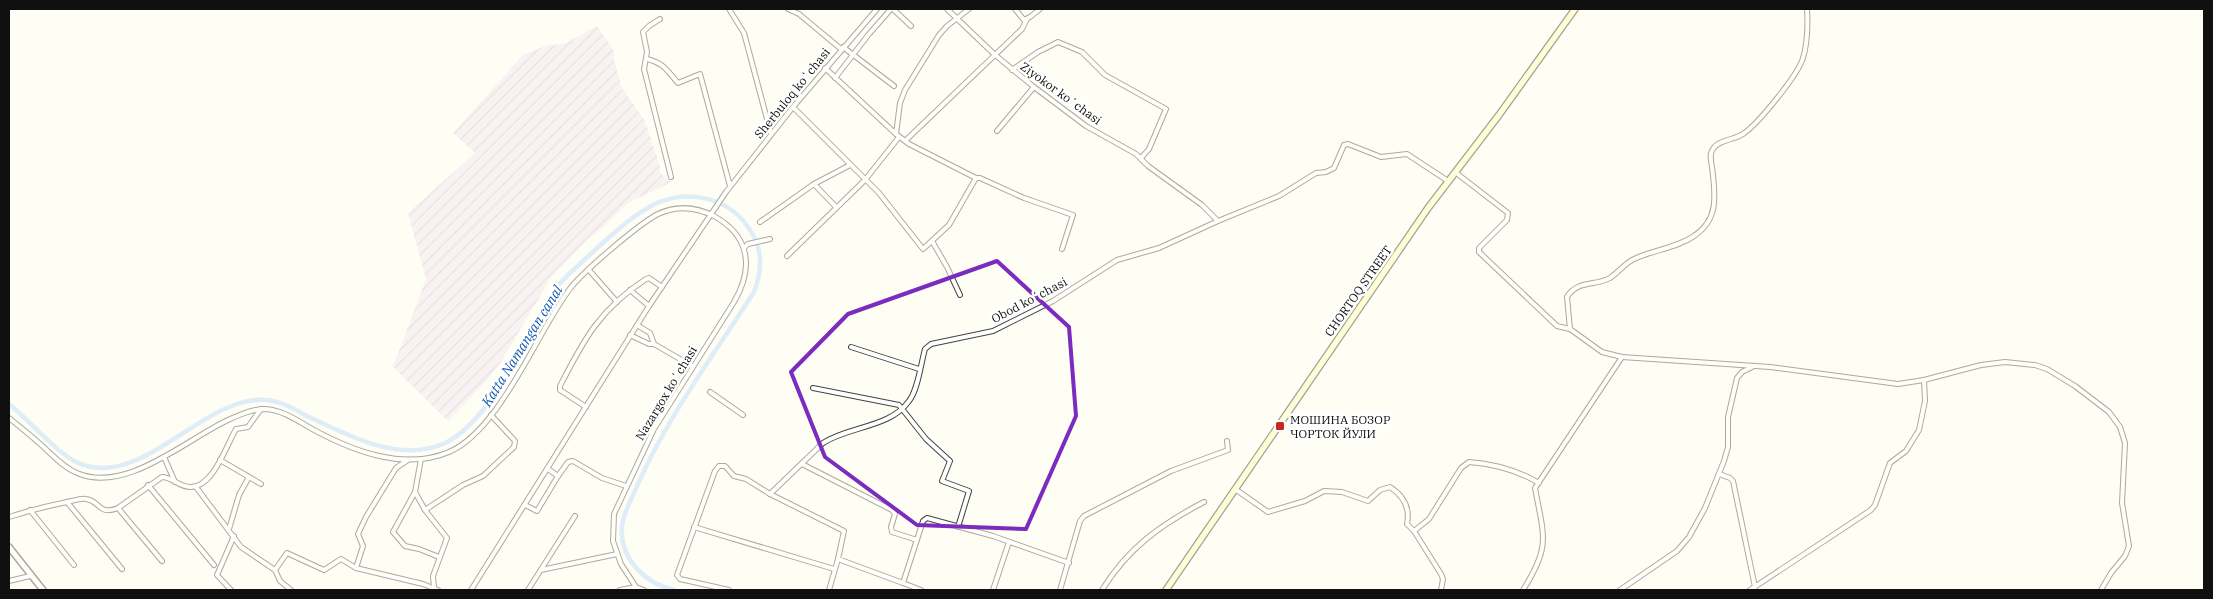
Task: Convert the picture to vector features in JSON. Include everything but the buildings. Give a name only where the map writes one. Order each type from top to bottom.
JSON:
[{"type":"main road","name":"CHORTOQ STREET","points":[[1166,590],[1234,488],[1448,181],[1575,9]]},
{"type":"street","points":[[729,9],[744,33],[771,134]]},
{"type":"street","points":[[788,9],[800,14],[894,86]]},
{"type":"street","name":"Sherbuloq koʻchasi","points":[[471,590],[649,306],[730,186],[825,68],[876,9]]},
{"type":"street","points":[[835,78],[869,34],[892,9],[911,26]]},
{"type":"street","name":"Ziyokor koʻchasi","points":[[948,9],[1012,70],[1086,126],[1120,144],[1141,158],[1148,166],[1202,205],[1218,221]]},
{"type":"street","points":[[787,256],[865,180],[898,135],[900,103],[905,90],[939,35],[969,9]]},
{"type":"street","points":[[1015,9],[1020,16],[1027,19]]},
{"type":"street","points":[[905,141],[1025,26],[1027,19],[1040,9]]},
{"type":"street","points":[[1570,329],[1567,297],[1575,287],[1610,278],[1630,261],[1691,238],[1708,221],[1714,210],[1715,200],[1711,161],[1712,150],[1716,145],[1736,139],[1748,131],[1762,118],[1794,75],[1802,60],[1807,41],[1807,9]]},
{"type":"street","points":[[660,18],[643,32],[647,60],[644,69],[671,178]]},
{"type":"street","points":[[1012,70],[1038,52],[1058,42],[1082,52],[1105,75],[1166,109],[1149,149],[1141,158]]},
{"type":"street","points":[[647,60],[659,63],[669,70],[678,83],[700,74],[730,186]]},
{"type":"street","points":[[825,68],[905,141],[976,178],[980,178],[1024,198],[1073,215],[1062,250]]},
{"type":"street","points":[[997,131],[1034,87]]},
{"type":"street","points":[[793,107],[892,206],[923,249],[951,222],[976,178]]},
{"type":"street","points":[[1218,221],[1279,196],[1316,173],[1330,171],[1336,165],[1342,148],[1348,144],[1381,157],[1407,154],[1448,181]]},
{"type":"street","points":[[760,222],[814,184],[850,165]]},
{"type":"street","points":[[1455,172],[1508,213],[1507,220],[1479,248],[1479,252],[1557,326],[1570,329],[1602,352],[1622,357],[1755,366],[1890,383],[1924,380],[1981,365],[2005,362],[2047,369],[2075,386],[2109,412],[2120,427],[2126,443],[2122,503],[2129,546],[2125,556],[2111,573],[2101,590]]},
{"type":"street","points":[[814,184],[836,207]]},
{"type":"street","name":"Nazargox koʻchasi","points":[[261,409],[287,415],[354,449],[385,457],[421,459],[446,454],[457,448],[475,433],[491,415],[570,288],[589,270],[659,214],[674,209],[695,208],[710,215],[733,229],[744,248],[746,274],[743,286],[654,429],[614,514],[612,528],[617,554],[636,588]]},
{"type":"street","name":"Obod koʻchasi","points":[[903,408],[910,400],[925,349],[931,344],[992,331],[1053,301],[1117,260],[1159,248],[1218,221]]},
{"type":"street","points":[[744,248],[748,244],[768,239]]},
{"type":"street","points":[[932,241],[960,295]]},
{"type":"street","points":[[589,270],[617,302]]},
{"type":"street","points":[[586,407],[560,390],[560,386],[595,323],[630,290],[649,278],[662,287]]},
{"type":"street","points":[[630,290],[649,306]]},
{"type":"street","points":[[637,325],[650,333],[654,344]]},
{"type":"street","points":[[630,336],[650,345],[654,344],[692,366]]},
{"type":"street","points":[[851,347],[919,369]]},
{"type":"street","points":[[1524,590],[1540,561],[1544,546],[1536,488],[1622,357]]},
{"type":"street","points":[[1620,590],[1683,546],[1705,508],[1728,448],[1728,417],[1737,378],[1742,372],[1755,366]]},
{"type":"street","points":[[1750,590],[1871,510],[1875,505],[1890,462],[1906,450],[1919,430],[1925,401],[1924,380]]},
{"type":"street","points":[[812,388],[890,402],[903,408],[926,439],[950,461],[941,478],[942,481],[969,491],[958,527]]},
{"type":"street","points":[[710,392],[743,414]]},
{"type":"street","points":[[770,494],[823,443],[834,436],[886,420],[903,408]]},
{"type":"street","points":[[9,418],[66,467],[78,474],[92,478],[121,475],[164,457],[238,415],[261,409]]},
{"type":"street","points":[[9,517],[30,510],[88,499],[103,510],[111,511],[162,477],[188,487],[196,487],[207,480],[236,429],[248,427],[261,409]]},
{"type":"street","points":[[425,510],[463,485],[484,476],[514,447],[515,441],[491,415]]},
{"type":"street","points":[[1060,590],[1080,521],[1084,516],[1179,467],[1228,450],[1227,440]]},
{"type":"street","points":[[164,457],[176,482]]},
{"type":"street","points":[[356,568],[363,546],[358,534],[366,516],[396,468],[410,458]]},
{"type":"street","points":[[421,459],[415,492],[393,532],[405,546],[440,557]]},
{"type":"street","points":[[220,460],[261,484]]},
{"type":"street","points":[[525,505],[537,511],[568,462],[573,461],[602,478],[626,486]]},
{"type":"street","points":[[1414,531],[1429,519],[1461,468],[1468,462],[1486,463],[1511,469],[1539,484]]},
{"type":"street","points":[[802,464],[892,510],[895,514],[892,532],[917,540]]},
{"type":"street","points":[[729,590],[677,577],[715,471],[719,466],[728,468],[734,476],[746,479],[770,494],[844,531],[829,590]]},
{"type":"street","points":[[548,469],[558,476]]},
{"type":"street","points":[[1719,474],[1733,481],[1755,587]]},
{"type":"street","points":[[226,528],[248,476]]},
{"type":"street","points":[[148,485],[214,565]]},
{"type":"street","points":[[196,487],[241,547],[275,570],[280,581],[291,590]]},
{"type":"street","points":[[1234,488],[1268,512],[1305,501],[1324,491],[1342,492],[1368,501],[1380,490],[1390,487],[1405,502],[1409,514],[1407,524],[1414,531],[1441,574],[1443,579],[1440,590]]},
{"type":"street","points":[[275,570],[287,553],[321,569],[326,569],[341,558],[356,568],[436,589],[433,576],[447,538],[425,510],[415,492]]},
{"type":"street","points":[[67,502],[122,569]]},
{"type":"street","points":[[1102,590],[1122,560],[1142,541],[1180,515],[1204,502]]},
{"type":"street","points":[[118,508],[162,561]]},
{"type":"street","points":[[30,510],[74,565]]},
{"type":"street","points":[[528,590],[575,516]]},
{"type":"street","points":[[904,583],[923,521],[927,518],[1009,542],[1069,563]]},
{"type":"street","points":[[694,527],[834,569]]},
{"type":"street","points":[[231,590],[217,575],[234,536]]},
{"type":"street","points":[[993,590],[1009,542]]},
{"type":"street","points":[[9,547],[30,576],[43,590]]},
{"type":"street","points":[[541,570],[617,554]]},
{"type":"street","points":[[838,559],[921,590]]},
{"type":"street","points":[[9,581],[30,576]]},
{"type":"street","points":[[620,590],[636,588],[644,590]]},
{"type":"highlighted area","points":[[997,261],[1069,327],[1076,416],[1026,529],[917,525],[825,457],[791,372],[848,314]]},
{"type":"shaded area","points":[[597,26],[614,51],[614,60],[622,88],[645,121],[660,167],[660,173],[672,182],[628,203],[585,242],[552,276],[501,362],[487,380],[448,421],[393,367],[426,279],[408,213],[475,153],[453,133],[523,55],[545,46],[566,43]]},
{"type":"waterway","name":"Katta Namangan canal","points":[[9,404],[68,457],[76,462],[100,468],[124,465],[148,454],[219,412],[243,402],[266,400],[287,406],[339,431],[374,444],[409,450],[426,449],[443,444],[457,436],[471,424],[497,392],[552,295],[572,271],[623,226],[651,206],[677,198],[704,198],[728,208],[739,216],[748,227],[757,242],[760,267],[754,292],[663,435],[649,460],[623,520],[622,537],[629,558],[653,582],[674,590]]},
{"type":"place","name":"МОШИНА БОЗОР ЧОРТОК ЙУЛИ","points":[[1280,426]]}]
